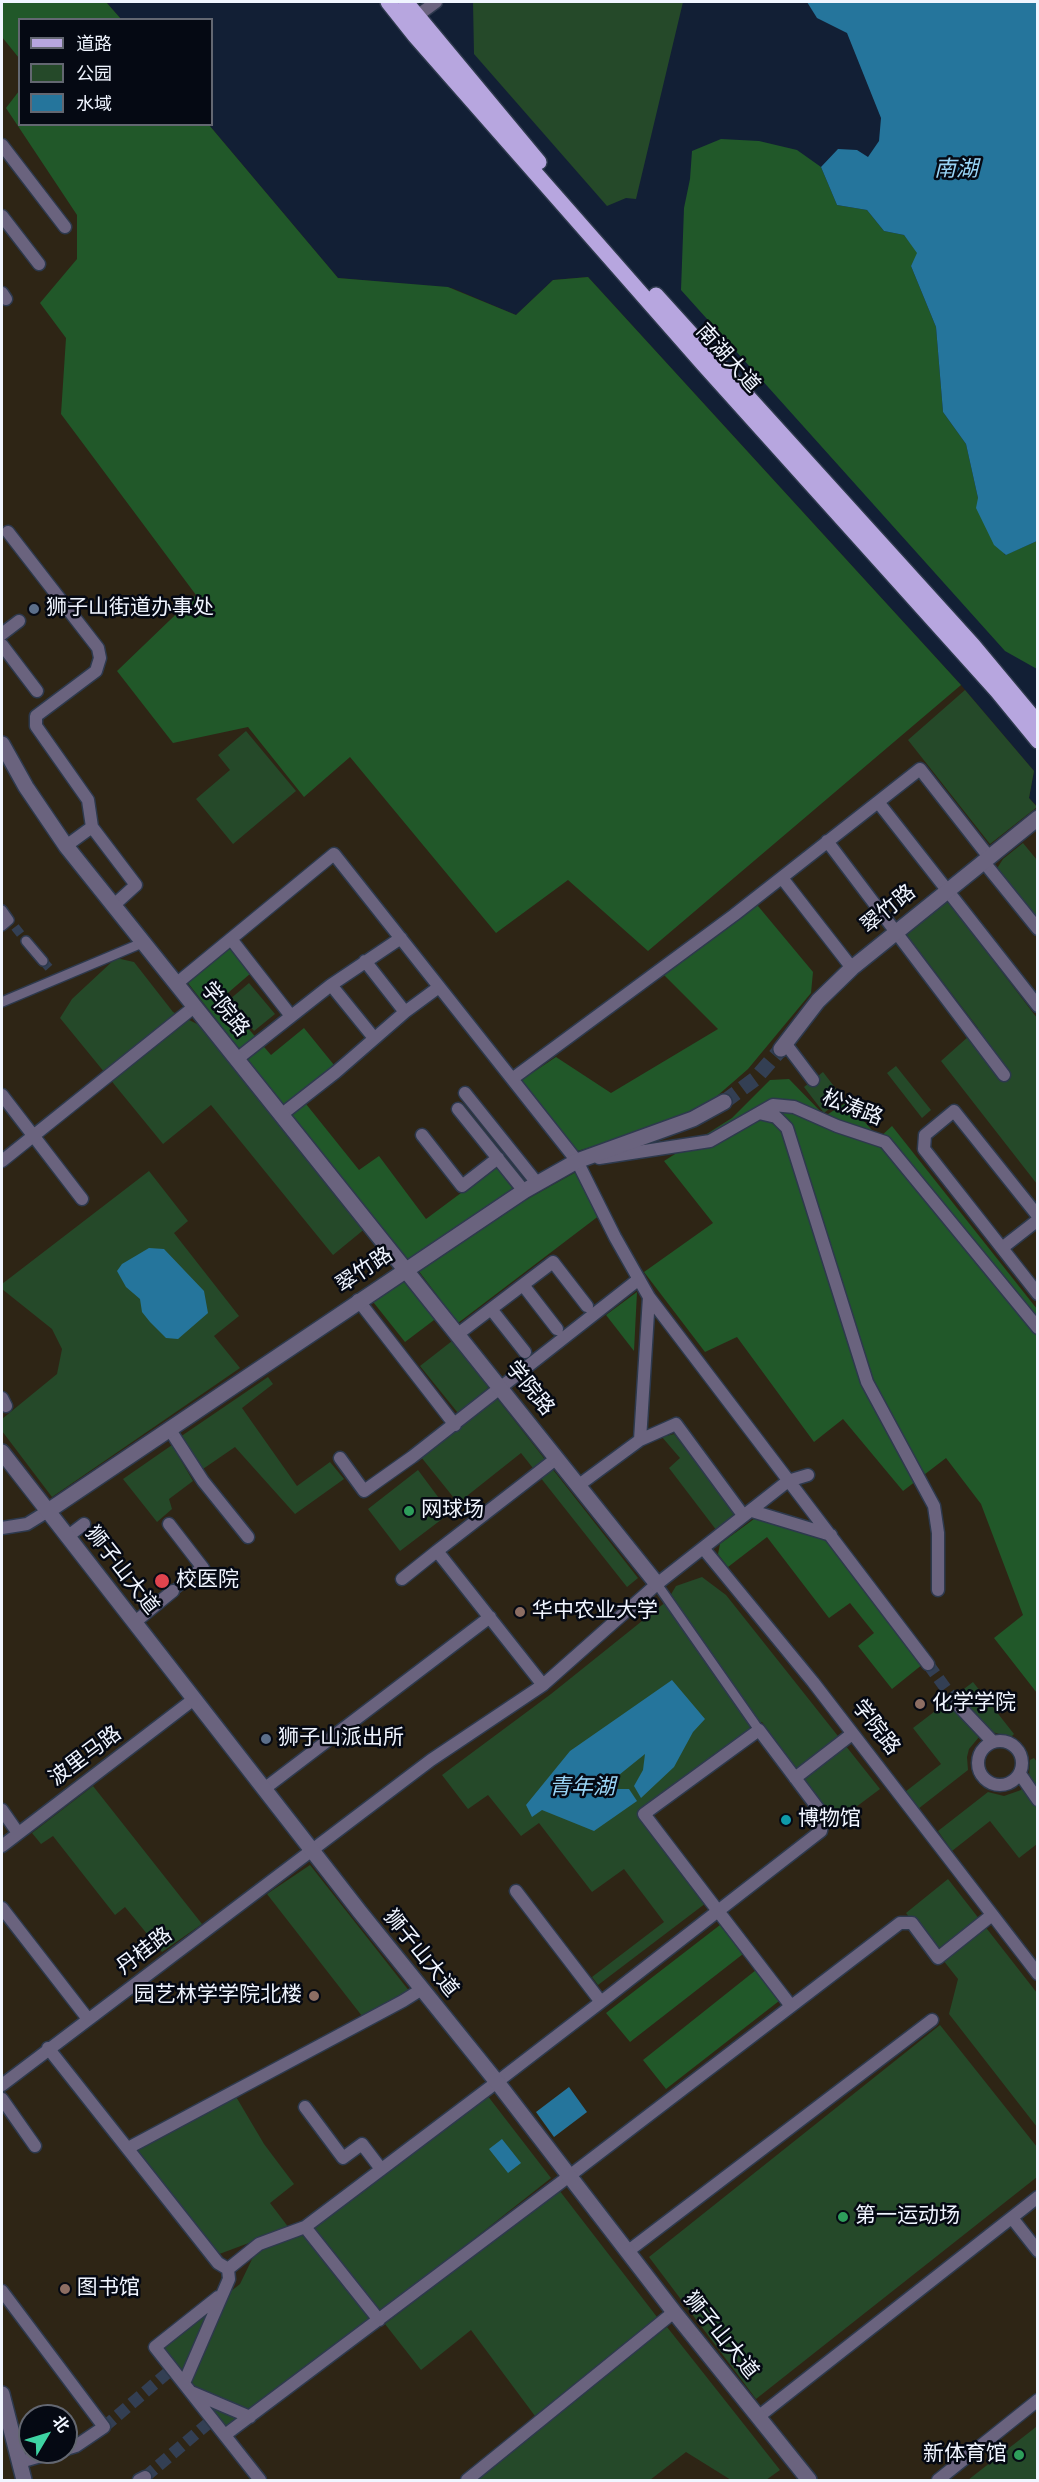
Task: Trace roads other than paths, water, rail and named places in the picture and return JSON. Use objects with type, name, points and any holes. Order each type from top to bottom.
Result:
[{"type":"main road","name":"南湖大道","points":[[388,2],[422,44],[696,356],[997,691],[1038,741]]},
{"type":"main road","name":"南湖大道","points":[[405,2],[569,198],[973,645],[1038,723]]},
{"type":"street","points":[[417,16],[436,2]]},
{"type":"street","points":[[2,145],[65,227]]},
{"type":"street","points":[[2,216],[39,264]]},
{"type":"street","points":[[8,532],[98,648],[100,658],[96,671],[36,716],[36,726],[88,800],[92,827],[136,885],[114,905]]},
{"type":"street","points":[[2,634],[19,621]]},
{"type":"street","points":[[2,645],[37,691]]},
{"type":"street","name":"学院路","points":[[3,751],[66,846],[142,943],[657,1584]]},
{"type":"street","points":[[512,1079],[660,971],[920,769],[1038,929]]},
{"type":"street","points":[[878,802],[1038,1006]]},
{"type":"street","name":"翠竹路","points":[[783,1046],[818,1001],[852,968],[1038,818]]},
{"type":"street","points":[[66,846],[92,827]]},
{"type":"street","points":[[827,841],[1004,1075]]},
{"type":"street","points":[[176,984],[334,854],[577,1161],[615,1237],[649,1297],[928,1664]]},
{"type":"street","points":[[782,878],[852,968]]},
{"type":"street","points":[[2,910],[9,924]]},
{"type":"street","points":[[237,1059],[331,985],[401,938]]},
{"type":"street","points":[[231,939],[291,1016]]},
{"type":"street","points":[[26,941],[43,961]]},
{"type":"street","points":[[2,1002],[142,943]]},
{"type":"street","points":[[365,961],[405,1012]]},
{"type":"street","points":[[51,970],[59,979]]},
{"type":"street","points":[[331,985],[374,1038]]},
{"type":"street","points":[[281,1115],[336,1072],[405,1012],[439,987]]},
{"type":"street","points":[[2,1161],[194,1007]]},
{"type":"street","points":[[783,1046],[813,1080]]},
{"type":"street","points":[[465,1093],[531,1187]]},
{"type":"street","points":[[2,1095],[82,1199]]},
{"type":"street","name":"翠竹路","points":[[48,1511],[358,1300],[531,1187],[577,1161],[693,1119],[724,1101]]},
{"type":"street","name":"松涛路","points":[[577,1161],[710,1141],[773,1105],[794,1107],[837,1126],[885,1142],[1038,1328]]},
{"type":"street","points":[[458,1109],[498,1158],[531,1187]]},
{"type":"street","points":[[1002,1248],[1038,1218],[954,1111],[925,1135],[924,1149],[1038,1294]]},
{"type":"street","points":[[759,1113],[776,1117],[787,1128],[867,1382],[934,1506],[938,1533],[938,1590]]},
{"type":"street","points":[[422,1135],[462,1186],[498,1158]]},
{"type":"street","points":[[458,1334],[553,1263],[587,1306]]},
{"type":"street","points":[[340,1458],[364,1491],[455,1425],[639,1279]]},
{"type":"street","points":[[523,1286],[557,1329]]},
{"type":"street","points":[[639,1440],[649,1297]]},
{"type":"street","points":[[358,1300],[455,1425]]},
{"type":"street","points":[[491,1309],[525,1353]]},
{"type":"street","points":[[579,1485],[639,1440],[676,1424],[747,1513],[831,1535]]},
{"type":"street","points":[[170,1430],[203,1481],[248,1537]]},
{"type":"street","name":"狮子山大道","points":[[2,1452],[264,1789],[497,2082],[568,2177],[809,2481]]},
{"type":"street","points":[[402,1579],[557,1458]]},
{"type":"street","points":[[228,2269],[259,2244],[305,2227],[497,2082],[821,1831],[824,1815],[759,1730],[657,1584],[788,1481],[808,1475]]},
{"type":"street","points":[[2,1528],[27,1524],[48,1511]]},
{"type":"street","points":[[67,1537],[84,1524]]},
{"type":"street","points":[[169,1524],[203,1568],[197,1572]]},
{"type":"street","name":"学院路","points":[[703,1548],[852,1734],[1038,1974]]},
{"type":"street","points":[[437,1551],[543,1685]]},
{"type":"street","name":"丹桂路","points":[[2,2085],[431,1760],[543,1685],[657,1584]]},
{"type":"street","points":[[135,1622],[173,1591]]},
{"type":"street","points":[[264,1789],[490,1617]]},
{"type":"street","name":"波里马路","points":[[2,1846],[194,1699]]},
{"type":"street","points":[[957,1704],[993,1742]]},
{"type":"street","points":[[759,1730],[644,1814],[791,2006]]},
{"type":"street","points":[[795,1778],[852,1734]]},
{"type":"street","points":[[1000,1741],[1015,1746],[1022,1759],[1020,1774],[1010,1784],[995,1785],[982,1778],[978,1757],[982,1750],[993,1742],[1000,1741]]},
{"type":"street","points":[[1020,1774],[1038,1800]]},
{"type":"street","points":[[2,1810],[18,1833]]},
{"type":"street","points":[[516,1891],[601,2002]]},
{"type":"street","points":[[2,1908],[88,2019]]},
{"type":"street","points":[[225,2435],[900,1923],[912,1923],[938,1958],[992,1915]]},
{"type":"street","points":[[128,2148],[422,1989]]},
{"type":"street","points":[[627,2252],[932,2020]]},
{"type":"street","points":[[48,2048],[218,2263],[228,2269]]},
{"type":"street","points":[[2,2099],[35,2146]]},
{"type":"street","points":[[305,2107],[343,2158],[362,2144],[381,2169]]},
{"type":"street","points":[[758,2417],[1038,2197]]},
{"type":"street","points":[[1012,2218],[1038,2251]]},
{"type":"street","points":[[305,2227],[379,2320]]},
{"type":"street","points":[[187,2387],[229,2279],[228,2269]]},
{"type":"street","points":[[2,2291],[104,2427],[78,2445]]},
{"type":"street","points":[[221,2295],[154,2347],[260,2481]]},
{"type":"street","points":[[467,2481],[674,2312]]},
{"type":"street","points":[[187,2387],[250,2417]]},
{"type":"street","points":[[2,2394],[18,2454]]},
{"type":"street","points":[[938,2481],[1037,2402]]},
{"type":"street","points":[[20,2464],[24,2481]]},
{"type":"water","name":"南湖","points":[[807,2],[1037,2],[1037,541],[1006,555],[994,545],[976,508],[978,498],[966,444],[943,412],[936,327],[911,266],[917,253],[904,235],[884,231],[867,210],[837,205],[821,167],[838,149],[857,150],[868,157],[879,141],[881,118],[847,33],[817,18]]},
{"type":"water","points":[[149,1248],[164,1249],[204,1291],[208,1313],[178,1339],[166,1338],[150,1322],[142,1312],[140,1299],[126,1287],[117,1271],[122,1264]]},
{"type":"water","name":"青年湖","points":[[672,1680],[705,1719],[693,1732],[674,1767],[641,1798],[634,1786],[643,1770],[645,1754],[614,1779],[616,1789],[629,1789],[637,1801],[594,1831],[542,1810],[532,1817],[526,1805],[570,1751]]},
{"type":"water","points":[[569,2087],[587,2112],[554,2137],[536,2112]]},
{"type":"water","points":[[502,2139],[521,2163],[508,2173],[489,2149]]},
{"type":"tunnel","points":[[15,927],[26,941]]},
{"type":"tunnel","points":[[43,961],[52,971]]},
{"type":"tunnel","points":[[724,1102],[755,1079],[781,1049]]},
{"type":"tunnel","points":[[173,1591],[197,1572]]},
{"type":"tunnel","points":[[928,1664],[957,1704]]},
{"type":"tunnel","points":[[104,2427],[172,2369]]},
{"type":"tunnel","points":[[145,2477],[212,2420]]},
{"type":"place","name":"狮子山街道办事处","points":[[34,609]]},
{"type":"place","name":"网球场","points":[[409,1511]]},
{"type":"place","name":"校医院","points":[[162,1581]]},
{"type":"place","name":"华中农业大学","points":[[520,1612]]},
{"type":"place","name":"化学学院","points":[[920,1704]]},
{"type":"place","name":"狮子山派出所","points":[[266,1739]]},
{"type":"place","name":"博物馆","points":[[786,1820]]},
{"type":"place","name":"园艺林学学院北楼","points":[[314,1996]]},
{"type":"place","name":"第一运动场","points":[[843,2217]]},
{"type":"place","name":"图书馆","points":[[65,2289]]},
{"type":"place","name":"新体育馆","points":[[1019,2455]]}]
